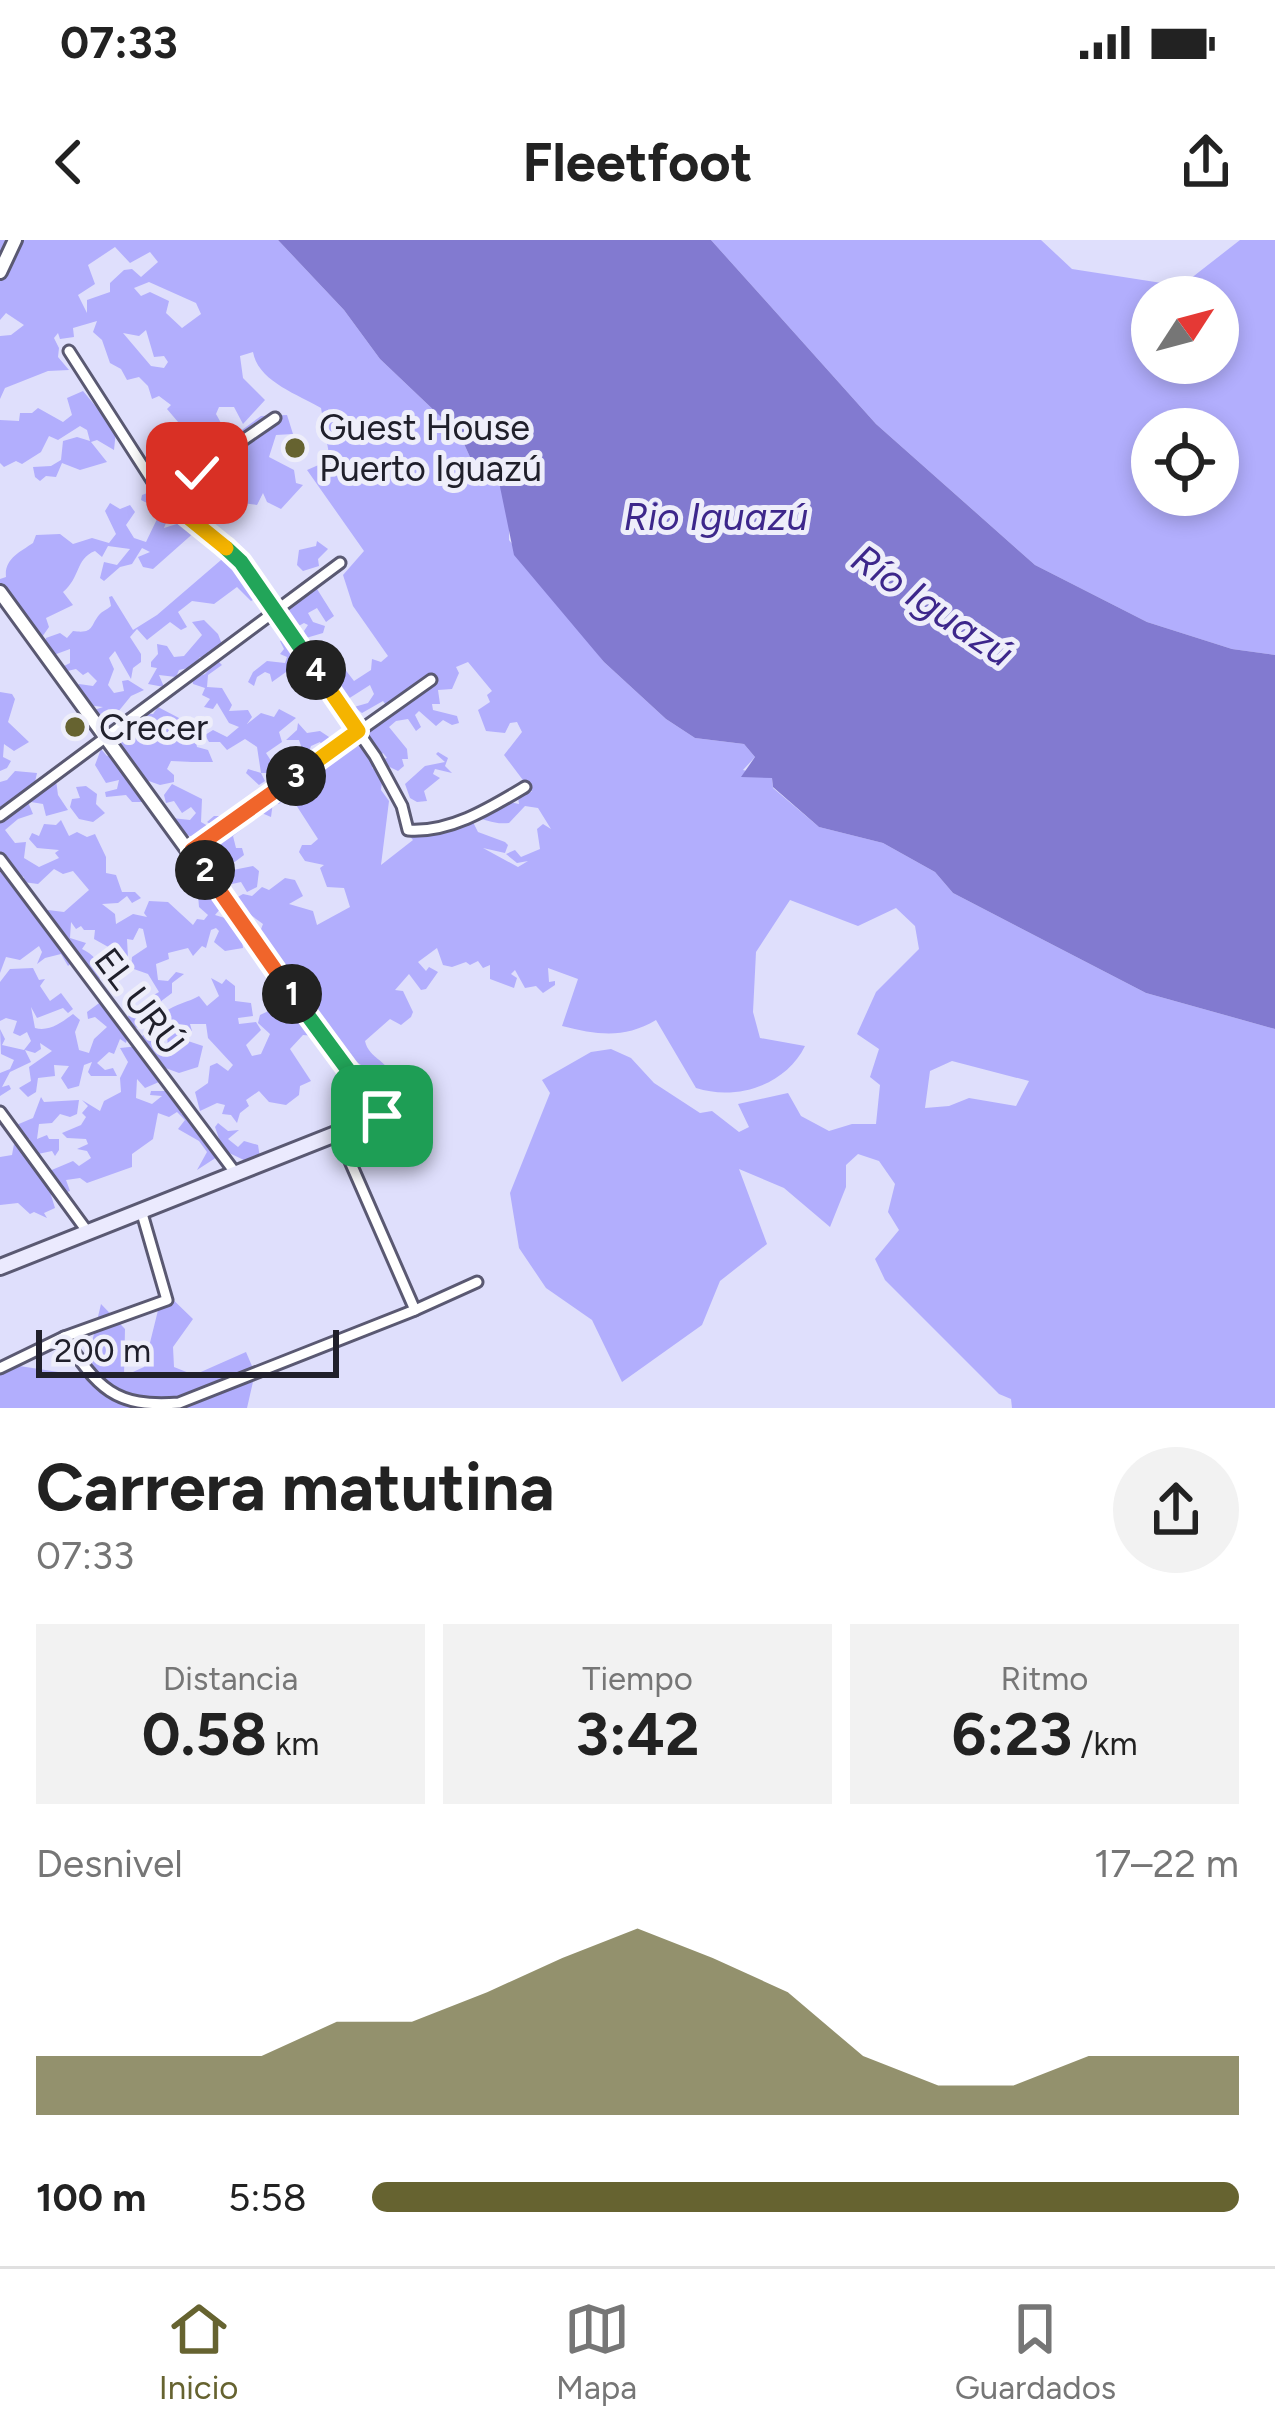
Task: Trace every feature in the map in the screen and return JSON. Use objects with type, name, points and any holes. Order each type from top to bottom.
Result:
[{"type":"main road","points":[[0,1267],[382,1116]]},
{"type":"street","points":[[0,272],[8,245]]},
{"type":"street","points":[[69,351],[162,496],[241,562],[358,731],[402,806],[408,830],[426,832],[479,814],[525,787]]},
{"type":"street","points":[[162,496],[275,418]]},
{"type":"street","points":[[0,816],[340,563]]},
{"type":"street","points":[[0,592],[382,1116]]},
{"type":"street","points":[[192,850],[431,680]]},
{"type":"street","name":"EL URÚ","points":[[0,859],[237,1175]]},
{"type":"street","points":[[0,1112],[87,1231]]},
{"type":"street","points":[[338,1134],[415,1310]]},
{"type":"street","points":[[0,1368],[64,1337],[167,1300],[141,1210]]},
{"type":"street","points":[[64,1337],[93,1380],[116,1397],[145,1407],[179,1403],[477,1282]]},
{"type":"shaded area","points":[[0,240],[278,240],[344,310],[380,359],[456,426],[470,457],[487,466],[499,482],[509,515],[509,540],[604,662],[666,719],[695,738],[744,744],[755,757],[743,770],[772,778],[773,788],[819,827],[883,843],[935,872],[953,893],[1146,993],[1275,1029],[1275,1408],[1012,1408],[1011,1399],[999,1394],[885,1280],[875,1259],[899,1230],[888,1212],[895,1184],[879,1161],[858,1154],[846,1165],[846,1187],[830,1227],[784,1188],[739,1169],[767,1244],[720,1281],[702,1325],[622,1382],[592,1320],[546,1288],[519,1248],[510,1193],[550,1093],[542,1080],[591,1052],[611,1049],[631,1058],[654,1083],[700,1113],[712,1111],[739,1132],[749,1127],[738,1104],[788,1093],[801,1116],[829,1131],[876,1124],[880,1085],[870,1077],[879,1049],[857,1034],[876,992],[919,949],[915,926],[896,908],[858,926],[790,900],[756,952],[753,1012],[760,1038],[805,1046],[797,1060],[773,1080],[728,1092],[696,1088],[656,1020],[610,1034],[562,1026],[578,979],[548,968],[549,982],[555,985],[543,993],[536,986],[525,988],[515,970],[511,974],[517,978],[514,988],[490,979],[490,965],[483,968],[478,961],[443,965],[437,948],[418,962],[426,971],[429,967],[438,972],[426,989],[421,990],[409,974],[395,990],[403,991],[411,1017],[401,1025],[390,1019],[365,1041],[391,1077],[391,1085],[377,1090],[357,1072],[361,1065],[278,960],[269,961],[268,950],[258,937],[263,924],[248,913],[241,914],[236,898],[252,896],[262,887],[269,890],[285,878],[295,880],[303,896],[289,904],[313,911],[317,925],[350,907],[344,888],[327,887],[320,868],[324,865],[305,861],[299,852],[302,845],[318,839],[289,794],[279,804],[273,802],[271,817],[250,808],[260,799],[258,793],[268,793],[276,777],[293,780],[328,754],[343,753],[343,746],[361,738],[365,718],[378,717],[386,705],[383,701],[362,713],[354,707],[368,703],[374,694],[370,685],[348,699],[337,694],[329,697],[330,679],[335,677],[325,672],[326,661],[334,655],[354,681],[371,670],[372,659],[381,662],[388,656],[353,606],[343,575],[364,551],[307,470],[330,460],[321,408],[270,379],[253,352],[240,356],[243,378],[265,400],[243,424],[234,407],[219,407],[216,414],[235,435],[261,416],[287,415],[293,434],[276,435],[269,457],[294,470],[296,483],[303,485],[281,509],[267,502],[263,493],[257,505],[242,503],[231,495],[235,487],[226,479],[216,487],[221,498],[206,500],[196,496],[202,489],[192,482],[197,472],[174,470],[191,455],[191,449],[178,439],[184,429],[167,409],[171,405],[159,396],[152,399],[139,377],[127,380],[110,363],[102,340],[93,332],[97,321],[73,328],[74,337],[60,339],[58,333],[54,338],[58,357],[69,370],[48,371],[5,388],[0,399],[0,336],[11,335],[24,325],[6,313],[0,320]],"holes":[[[115,247],[130,263],[150,252],[158,262],[141,277],[132,269],[124,270],[110,283],[110,292],[87,300],[87,313],[78,295],[95,284],[88,265]],[[149,282],[196,303],[201,314],[182,328],[166,313],[169,301],[150,292],[141,296],[134,288]],[[146,330],[154,357],[164,356],[168,362],[164,368],[151,366],[123,333],[139,336]],[[468,662],[492,691],[487,695],[490,702],[478,710],[486,731],[505,733],[510,723],[517,722],[522,732],[504,755],[532,792],[524,791],[519,804],[509,802],[472,818],[509,823],[525,806],[538,808],[551,829],[543,824],[537,829],[540,849],[521,857],[515,850],[506,854],[517,863],[528,861],[518,867],[483,848],[505,853],[505,842],[478,832],[473,822],[462,818],[418,828],[408,834],[413,840],[381,865],[389,801],[381,790],[383,774],[372,768],[377,761],[398,771],[404,766],[402,759],[408,759],[407,749],[389,727],[408,719],[416,731],[421,727],[415,715],[419,711],[436,726],[443,720],[459,723],[457,716],[433,710],[432,704],[440,704],[438,690],[452,689],[459,673],[456,667]],[[952,1061],[1029,1081],[1016,1106],[969,1098],[925,1108],[930,1071]]]},
{"type":"shaded area","points":[[711,240],[1041,240],[1072,269],[1131,278],[1131,384],[1239,384],[1239,276],[1194,276],[1240,240],[1275,240],[1275,655],[1232,649],[1147,622],[1035,565],[876,424]]},
{"type":"shaded area","points":[[83,391],[116,431],[114,450],[97,440],[91,442],[107,462],[80,470],[62,463],[56,477],[40,481],[35,477],[33,467],[61,460],[63,441],[77,437],[90,441],[87,430],[80,426],[58,440],[49,436],[41,452],[22,464],[16,461],[4,467],[0,463],[0,420],[19,421],[20,413],[38,408],[63,422],[72,415],[67,398]]},
{"type":"shaded area","points":[[150,492],[172,507],[164,528],[183,522],[197,530],[153,569],[143,567],[138,557],[150,552],[142,548],[132,564],[120,567],[104,581],[100,578],[104,562],[117,565],[130,549],[108,546],[102,557],[95,551],[89,554],[63,592],[73,605],[46,618],[49,627],[42,637],[32,635],[18,616],[18,604],[0,603],[0,579],[6,577],[10,561],[36,535],[60,534],[73,544],[92,538],[109,543],[116,534],[105,511],[110,503],[120,509],[130,505],[135,512],[126,525],[134,538],[146,542],[158,517],[141,500]]},
{"type":"shaded area","points":[[317,541],[328,549],[318,559],[319,566],[303,571],[297,565],[299,550],[316,546]]},
{"type":"shaded area","points":[[228,554],[260,596],[251,601],[237,587],[214,604],[192,601],[178,612],[187,627],[181,630],[170,622],[147,640],[137,629],[130,637],[141,662],[133,668],[131,679],[115,651],[109,658],[114,669],[108,685],[114,693],[124,691],[122,681],[128,680],[144,690],[131,696],[113,718],[99,718],[88,729],[82,728],[76,716],[103,707],[87,705],[70,693],[79,684],[93,686],[97,681],[88,672],[63,672],[62,667],[70,663],[70,649],[51,656],[44,647],[46,638],[60,633],[67,638],[73,631],[88,630],[111,606],[112,596],[133,630]]},
{"type":"shaded area","points":[[303,587],[317,589],[334,616],[326,622],[317,608],[308,613],[313,622],[325,626],[323,633],[306,638],[308,625],[286,633],[280,621],[287,602]]},
{"type":"shaded area","points":[[204,620],[223,647],[200,657],[193,667],[179,670],[176,677],[159,675],[164,687],[148,684],[157,668],[151,662],[158,654],[157,644],[167,646],[174,657],[184,656],[202,635],[192,622]]},
{"type":"shaded area","points":[[284,639],[296,649],[305,640],[326,649],[321,656],[300,653],[306,670],[298,673],[292,668],[309,687],[308,697],[286,672],[272,682],[265,672],[254,686],[248,682],[267,661],[285,663],[287,657],[280,654]]},
{"type":"shaded area","points":[[215,658],[222,665],[208,675],[207,687],[222,688],[232,705],[229,711],[248,710],[252,717],[247,724],[261,713],[274,717],[279,709],[296,718],[279,732],[282,742],[266,753],[275,767],[273,773],[261,773],[257,747],[245,739],[227,750],[205,735],[213,730],[227,737],[239,727],[229,723],[217,703],[213,709],[204,707],[210,699],[202,695],[205,688],[193,684],[192,679],[205,674],[211,667],[207,664]]},
{"type":"shaded area","points":[[0,692],[15,699],[8,722],[29,742],[14,751],[4,744],[3,757],[11,761],[0,771]]},
{"type":"shaded area","points":[[158,707],[179,718],[184,731],[195,737],[197,747],[208,750],[213,762],[171,761],[167,769],[174,782],[160,785],[129,774],[113,734],[127,712],[153,714]]},
{"type":"shaded area","points":[[298,723],[307,733],[320,731],[332,739],[325,750],[320,742],[311,746],[304,766],[284,759],[302,749],[299,740],[286,740]]},
{"type":"shaded area","points":[[101,749],[107,756],[112,754],[145,802],[132,802],[126,795],[106,797],[105,792],[117,789],[119,780],[106,783],[95,765]]},
{"type":"shaded area","points":[[438,752],[448,758],[445,766],[452,773],[435,769],[433,774],[440,778],[424,791],[427,801],[417,802],[410,798],[405,784],[425,766],[445,762]]},
{"type":"shaded area","points":[[248,769],[261,773],[265,781],[259,785],[246,773]]},
{"type":"shaded area","points":[[15,771],[37,773],[39,787],[44,776],[56,780],[58,795],[68,810],[46,816],[43,804],[31,802],[29,792],[23,790],[15,803],[28,802],[33,814],[5,830],[15,843],[26,842],[24,858],[39,867],[59,858],[55,853],[59,850],[37,848],[29,839],[32,833],[39,836],[44,824],[56,825],[61,820],[69,836],[95,834],[106,857],[106,873],[116,875],[122,892],[135,892],[141,898],[132,903],[127,896],[118,903],[102,904],[115,914],[116,924],[133,914],[147,917],[149,901],[168,902],[193,925],[197,919],[204,920],[208,915],[199,907],[198,895],[192,893],[194,883],[202,880],[221,899],[215,915],[225,918],[230,914],[241,931],[243,948],[225,951],[214,942],[216,928],[206,948],[202,946],[193,956],[188,948],[168,953],[169,959],[156,964],[158,980],[168,981],[176,972],[184,974],[172,983],[172,993],[160,1002],[161,1009],[165,1012],[199,996],[207,1006],[219,996],[211,978],[222,984],[226,979],[235,986],[235,1001],[251,1003],[253,1016],[238,1018],[239,1024],[256,1022],[261,1030],[246,1045],[252,1056],[261,1054],[270,1034],[258,1023],[260,1015],[279,1006],[312,1026],[315,1036],[303,1035],[290,1049],[311,1081],[300,1086],[299,1095],[286,1105],[269,1102],[259,1091],[246,1100],[249,1106],[237,1123],[231,1115],[222,1114],[225,1105],[217,1103],[200,1111],[195,1092],[208,1083],[210,1066],[217,1063],[228,1071],[233,1065],[208,1038],[206,1024],[190,1024],[192,1031],[182,1039],[203,1046],[198,1067],[179,1073],[160,1066],[159,1082],[145,1088],[137,1079],[136,1098],[152,1104],[162,1096],[150,1095],[151,1091],[167,1091],[217,1157],[197,1170],[207,1152],[199,1141],[178,1129],[185,1120],[177,1112],[169,1117],[158,1113],[153,1139],[132,1154],[132,1167],[87,1183],[80,1178],[66,1180],[67,1192],[47,1172],[73,1161],[79,1166],[91,1158],[87,1151],[77,1149],[88,1144],[86,1139],[67,1138],[62,1133],[81,1125],[86,1117],[82,1113],[88,1106],[82,1100],[100,1111],[104,1101],[121,1092],[120,1078],[128,1062],[120,1048],[139,1046],[137,1039],[150,1031],[159,1039],[157,1048],[168,1051],[167,1031],[158,1015],[141,1028],[132,1027],[128,1017],[131,1009],[148,1012],[152,996],[159,992],[148,974],[131,968],[132,957],[147,947],[143,929],[139,928],[133,940],[127,939],[128,958],[94,939],[95,930],[76,929],[71,922],[70,938],[86,943],[82,949],[98,963],[99,980],[91,978],[76,959],[68,966],[61,954],[37,964],[42,952],[39,946],[20,960],[6,957],[0,973],[0,863],[44,914],[64,912],[89,890],[73,871],[63,874],[54,869],[38,884],[23,882],[24,877],[13,874],[0,851],[0,782]]},
{"type":"shaded area","points":[[172,784],[202,799],[201,822],[208,826],[207,834],[221,831],[207,822],[214,816],[225,816],[224,823],[248,812],[255,819],[233,836],[244,855],[228,867],[253,866],[259,871],[257,887],[247,892],[241,882],[232,884],[219,869],[199,864],[193,837],[178,832],[180,824],[160,816],[168,811],[172,818],[190,820],[196,813],[191,807],[182,813],[174,801],[166,803],[164,795]]},
{"type":"shaded area","points":[[86,786],[97,794],[96,804],[105,813],[93,822],[79,819],[70,807],[72,799],[80,798],[76,787]]},
{"type":"shaded area","points":[[33,968],[39,980],[45,979],[40,986],[50,1001],[61,993],[73,1009],[37,1018],[31,1007],[35,1028],[51,1027],[73,1014],[80,1020],[75,1032],[79,1050],[89,1053],[94,1039],[107,1027],[95,1017],[88,1019],[87,1012],[102,1001],[128,1034],[126,1043],[120,1039],[114,1054],[109,1052],[97,1063],[105,1070],[113,1068],[117,1076],[91,1076],[92,1062],[84,1065],[79,1086],[68,1089],[61,1078],[69,1066],[54,1065],[55,1076],[38,1078],[36,1092],[28,1097],[19,1088],[31,1081],[29,1067],[52,1051],[40,1043],[35,1053],[25,1050],[31,1062],[10,1072],[2,1087],[11,1089],[0,1096],[0,1073],[10,1069],[14,1060],[1,1054],[0,1029],[5,1039],[2,1045],[24,1050],[31,1041],[27,1032],[13,1033],[17,1021],[0,1021],[0,982],[10,969]]},
{"type":"shaded area","points":[[41,1097],[44,1102],[79,1100],[77,1114],[60,1114],[52,1123],[39,1124],[37,1139],[47,1135],[59,1139],[55,1156],[52,1151],[38,1154],[30,1147],[30,1139],[20,1137],[14,1126],[33,1118]]},
{"type":"shaded area","points":[[218,1123],[228,1131],[239,1130],[228,1139],[238,1147],[244,1141],[258,1145],[260,1158],[248,1162],[223,1150],[215,1127]]},
{"type":"shaded area","points":[[14,1144],[47,1182],[55,1208],[44,1213],[47,1218],[30,1214],[18,1203],[0,1205],[0,1157],[12,1155]]},
{"type":"shaded area","points":[[163,1290],[193,1319],[173,1347],[174,1367],[194,1375],[246,1352],[255,1373],[247,1408],[0,1408],[0,1371],[13,1365],[84,1376],[101,1304],[125,1329],[124,1376],[144,1367]]},
{"type":"water","name":"Rio Iguazú","points":[[278,240],[711,240],[876,424],[1035,565],[1147,622],[1232,649],[1275,655],[1275,1029],[1146,993],[953,893],[935,872],[883,843],[819,827],[773,787],[772,778],[741,777],[755,757],[744,744],[695,738],[666,719],[604,662],[514,555],[499,482],[487,466],[470,457],[456,426],[380,359],[344,310]]},
{"type":"place","name":"Guest House Puerto Iguazú","points":[[295,448]]},
{"type":"place","name":"Crecer","points":[[75,727]]},
{"type":"route","points":[[197,473],[162,496],[241,562],[358,731],[192,850],[382,1116]]},
{"type":"water label","name":"Río Iguazú","points":[[933,605]]}]
